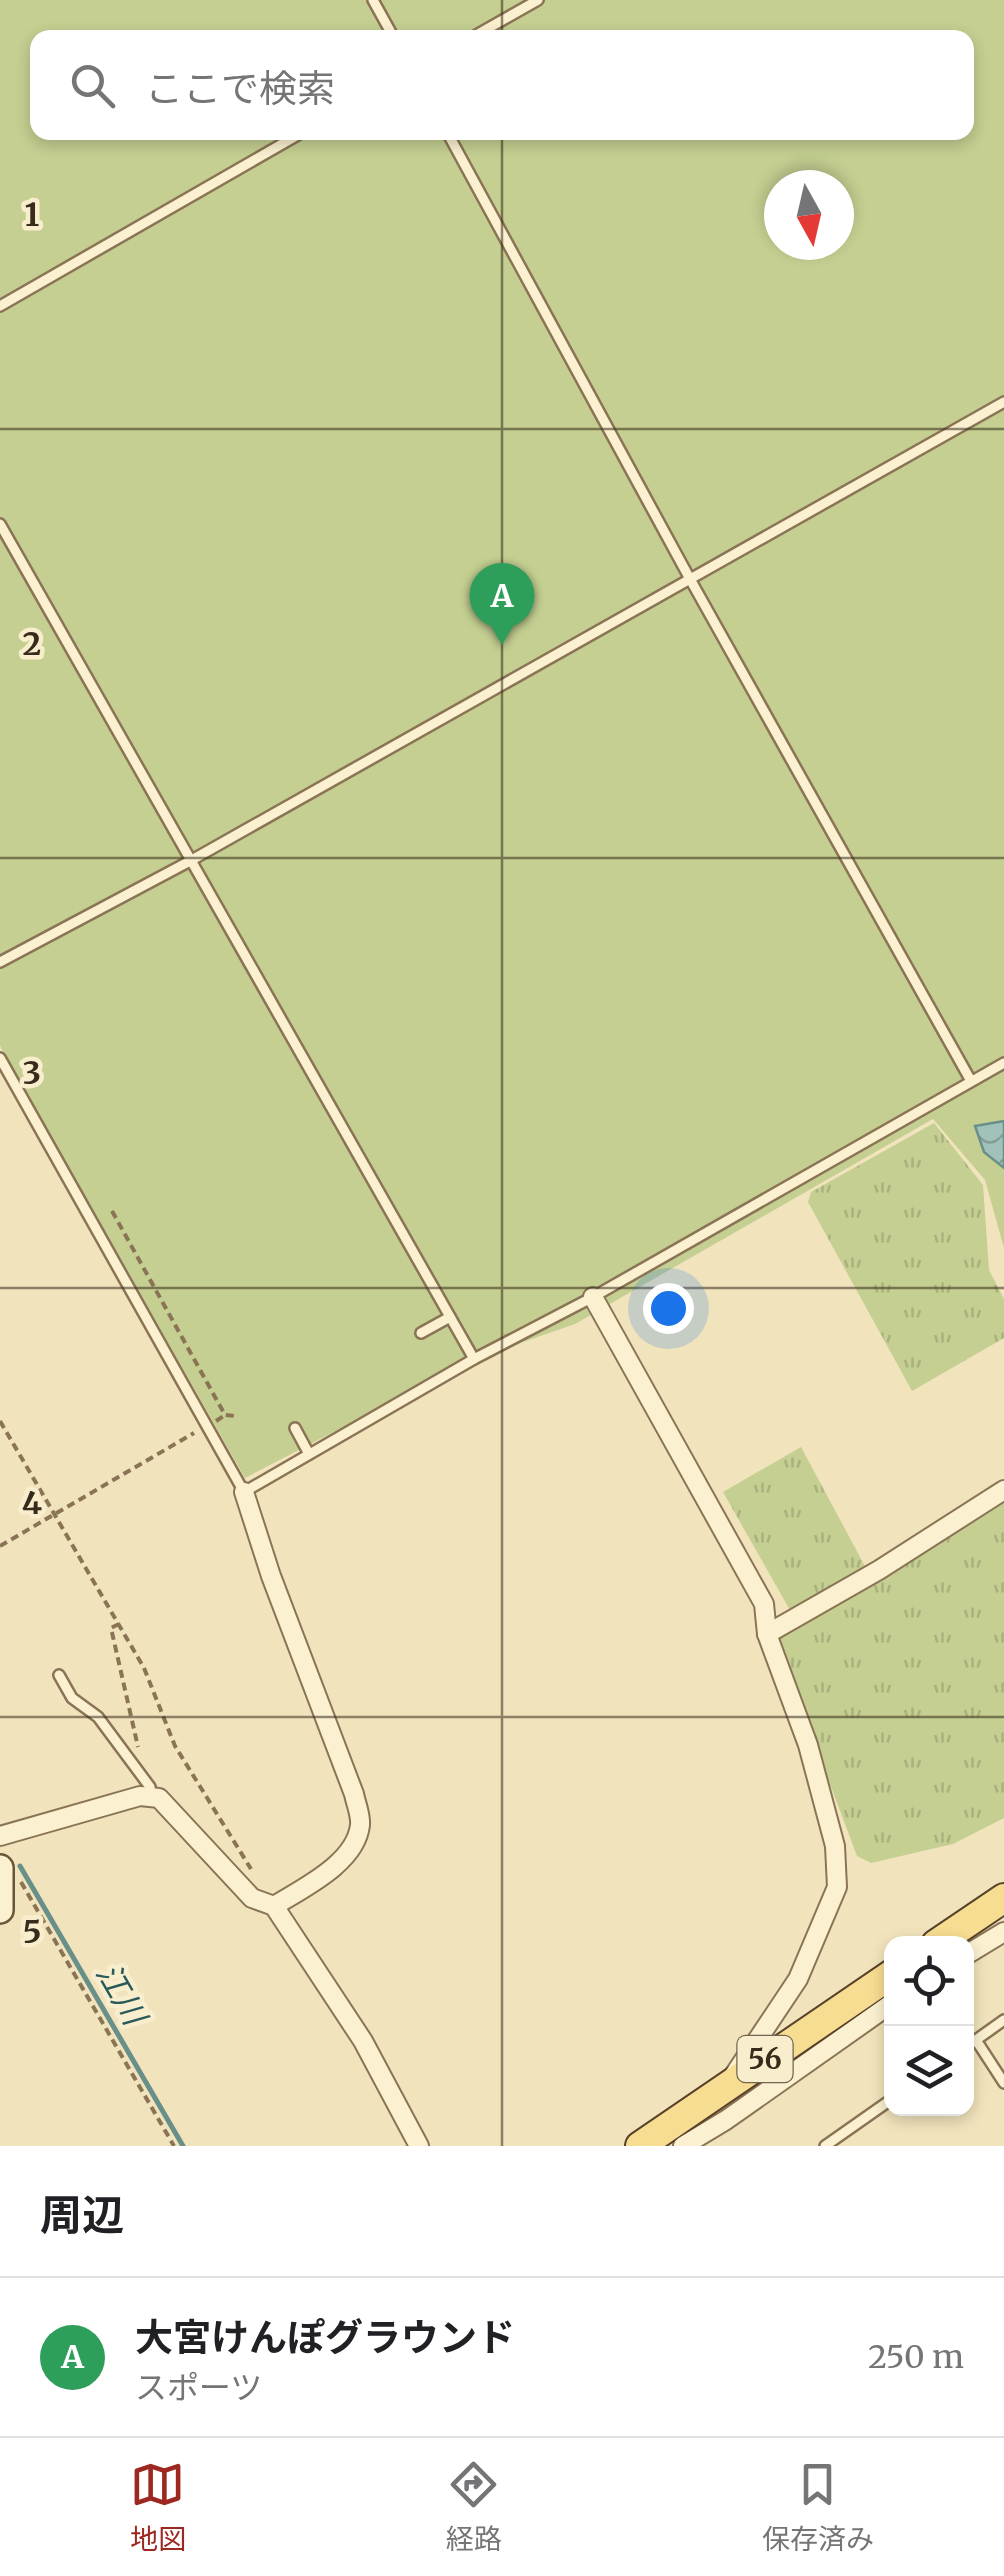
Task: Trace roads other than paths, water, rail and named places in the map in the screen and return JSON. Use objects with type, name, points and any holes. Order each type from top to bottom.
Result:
[{"type":"main road","points":[[948,1936],[1004,1898]]},
{"type":"main road","name":"56","points":[[640,2146],[884,1979]]},
{"type":"street","points":[[593,1296],[764,1604],[767,1634],[808,1745],[834,1846],[837,1888],[798,1979],[727,2085]]},
{"type":"street","points":[[767,1634],[879,1570],[1004,1490]]},
{"type":"street","points":[[244,1492],[354,1794],[360,1822],[345,1856],[274,1906]]},
{"type":"street","points":[[0,1836],[140,1796],[159,1798],[252,1898],[274,1906],[363,2041],[420,2146]]},
{"type":"street","points":[[0,1910],[1,1873]]},
{"type":"street","points":[[974,1949],[1004,1932]]},
{"type":"street","points":[[683,2146],[884,2009]]},
{"type":"lane","points":[[373,0],[390,30]]},
{"type":"lane","points":[[484,30],[538,0]]},
{"type":"lane","points":[[0,306],[289,140]]},
{"type":"lane","points":[[450,140],[972,1081]]},
{"type":"lane","points":[[0,962],[190,860],[1004,402]]},
{"type":"lane","points":[[0,524],[474,1358]]},
{"type":"lane","points":[[0,1058],[244,1492],[474,1358],[593,1296],[1004,1062]]},
{"type":"lane","points":[[421,1333],[450,1317]]},
{"type":"lane","points":[[295,1428],[310,1454]]},
{"type":"lane","points":[[59,1675],[72,1698],[98,1717],[138,1770],[150,1787],[151,1797]]},
{"type":"lane","points":[[974,2041],[1004,2020]]},
{"type":"lane","points":[[974,2047],[1004,2083]]},
{"type":"lane","points":[[825,2146],[884,2105]]},
{"type":"water","points":[[1004,1121],[1004,1168],[984,1152],[975,1126]]},
{"type":"waterway","name":"江川","points":[[20,1866],[183,2146]]},
{"type":"place","name":"大宮けんぽグラウンド","points":[[502,645]]}]
